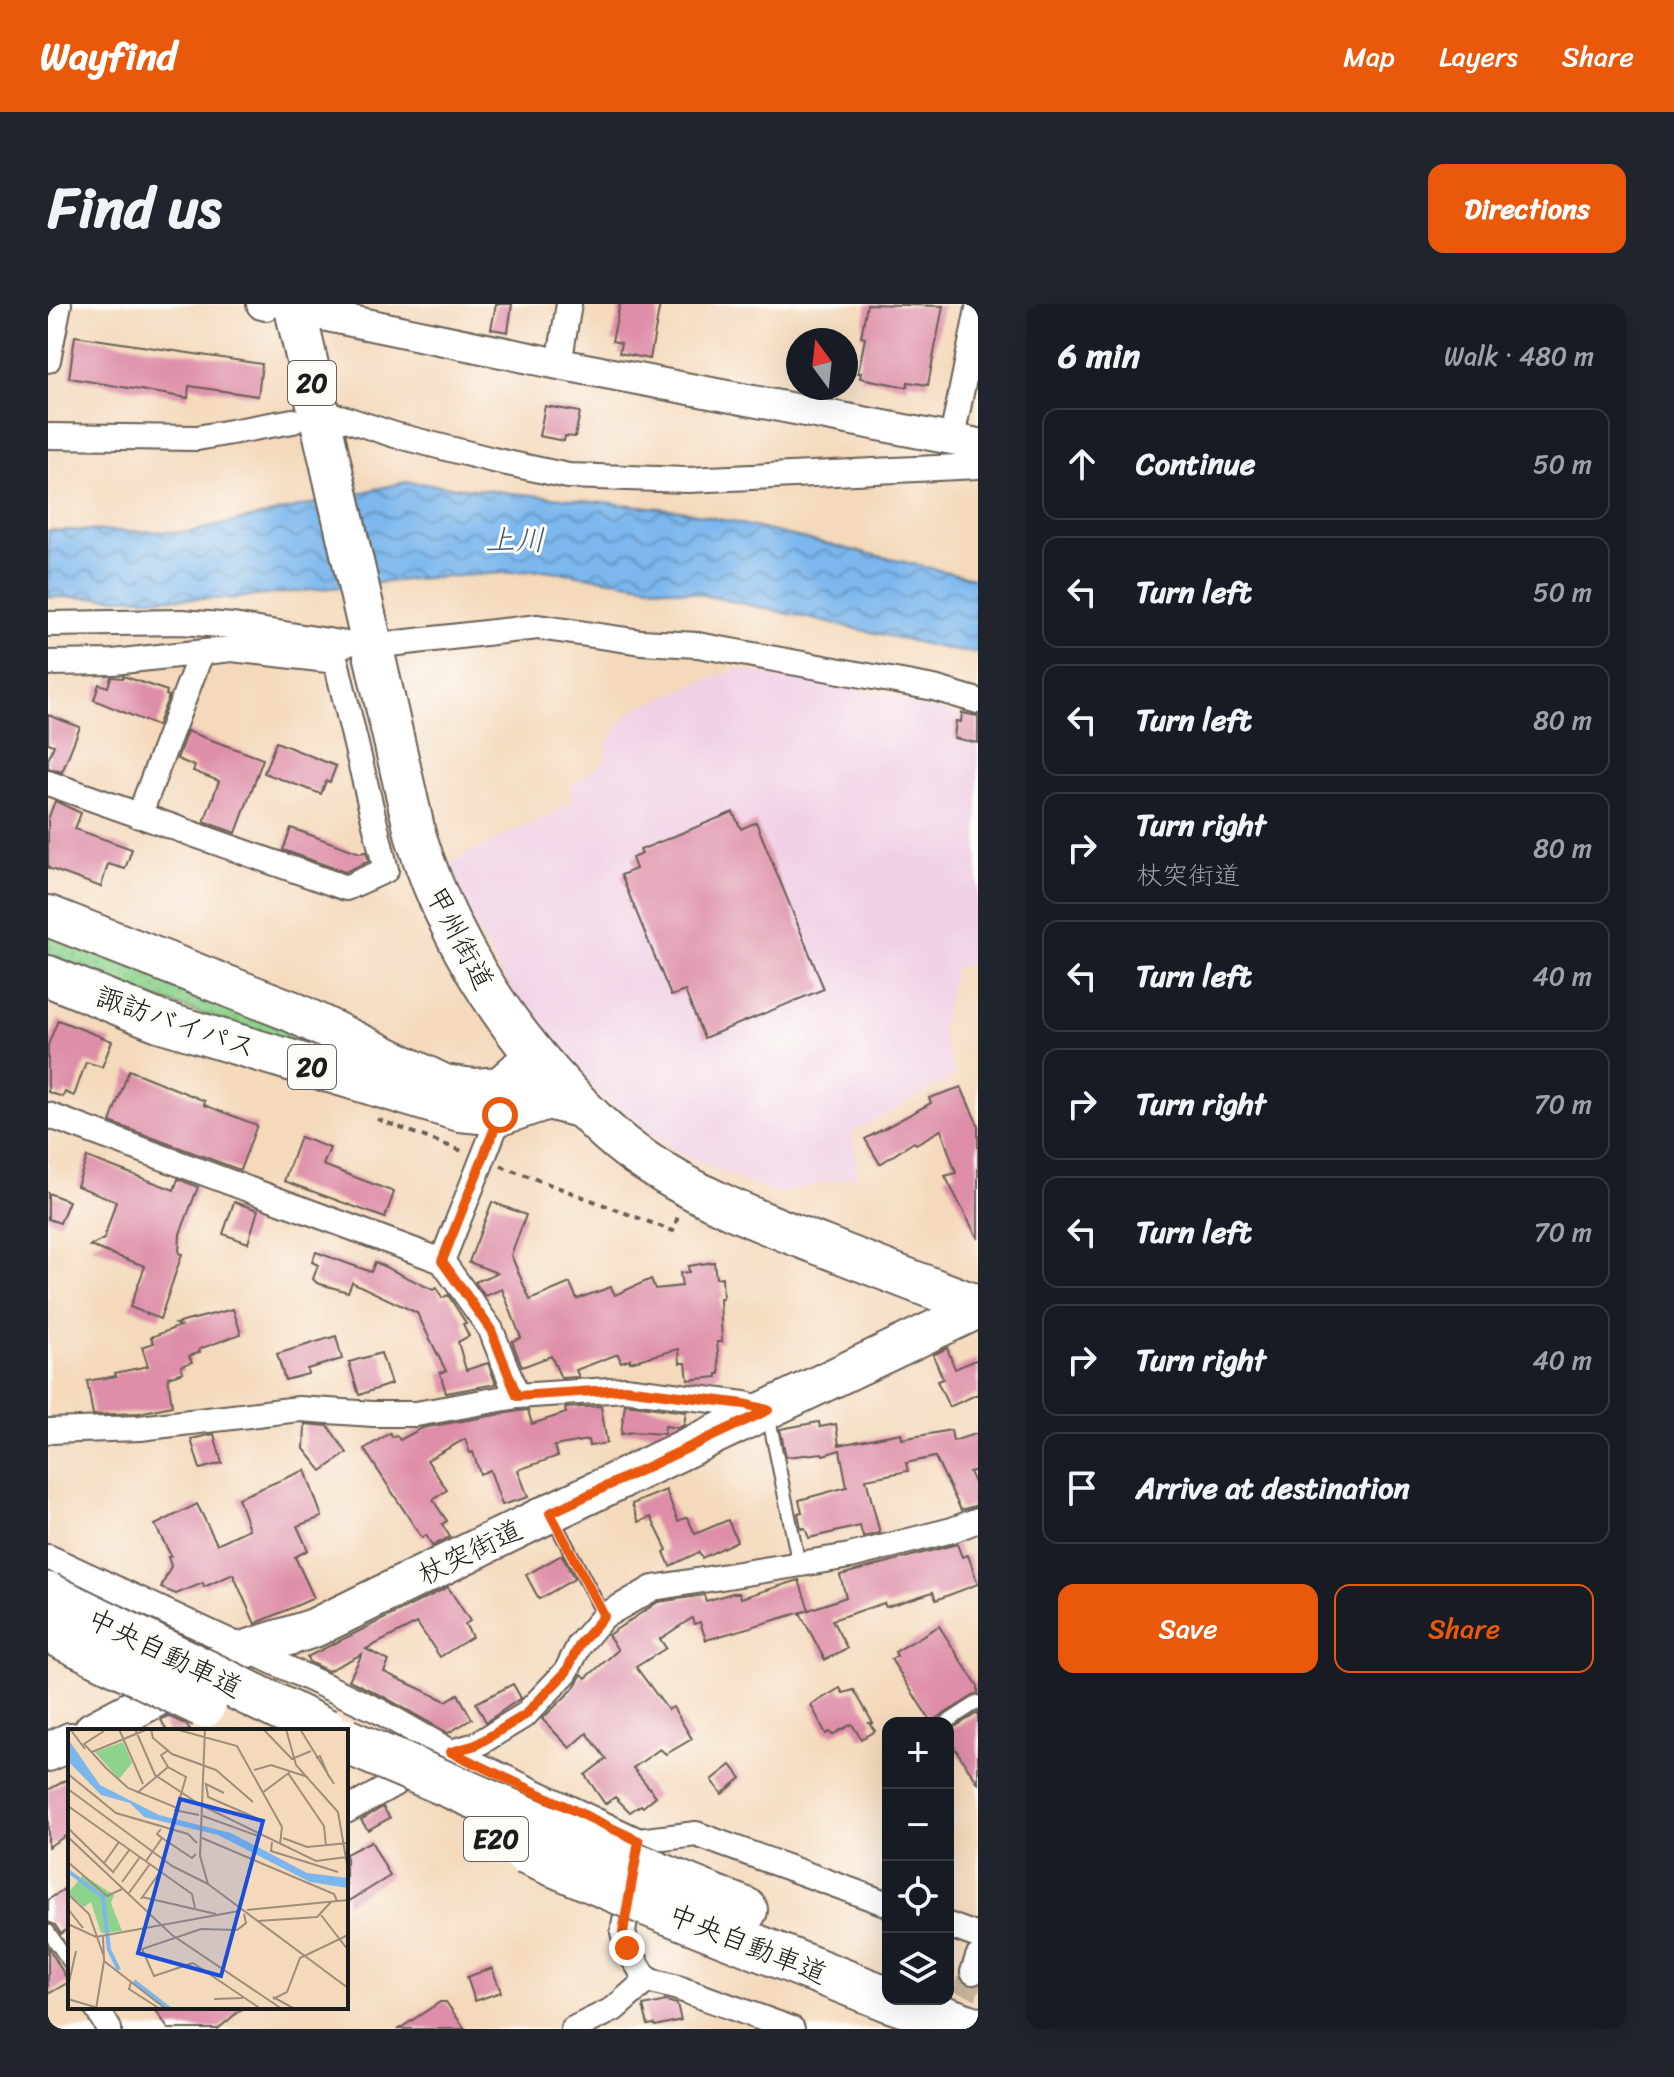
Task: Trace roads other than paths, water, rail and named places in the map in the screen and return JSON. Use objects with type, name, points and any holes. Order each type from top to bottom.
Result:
[{"type":"highway","name":"甲州街道","points":[[303,309],[330,462],[400,779],[431,886],[472,967],[534,1057],[603,1130],[637,1156],[748,1217],[978,1308]]},
{"type":"highway","name":"諏訪バイパス","points":[[48,916],[291,1011],[444,1085],[474,1089],[501,1087],[534,1057]]},
{"type":"highway","name":"諏訪バイパス","points":[[48,976],[159,1021],[460,1111],[500,1115],[548,1099],[582,1108]]},
{"type":"highway","name":"中央自動車道","points":[[48,1595],[322,1729]]},
{"type":"highway","name":"中央自動車道","points":[[48,1630],[256,1729]]},
{"type":"highway","name":"中央自動車道","points":[[348,1742],[649,1873],[882,1966]]},
{"type":"highway","name":"中央自動車道","points":[[348,1772],[649,1873],[882,1996]]},
{"type":"highway","name":"中央自動車道","points":[[905,2005],[975,2029]]},
{"type":"main road","name":"杖突街道","points":[[97,1729],[245,1650],[314,1628],[978,1308]]},
{"type":"main road","points":[[48,1752],[68,1743]]},
{"type":"street","points":[[48,360],[59,304]]},
{"type":"street","points":[[559,364],[569,304]]},
{"type":"street","points":[[303,309],[559,364],[965,441],[978,309]]},
{"type":"street","points":[[340,417],[465,453],[568,476],[688,480],[978,466]]},
{"type":"street","points":[[48,436],[197,438],[293,421]]},
{"type":"street","points":[[48,624],[195,623],[369,641],[538,627],[641,642],[698,645],[904,682],[978,701]]},
{"type":"street","points":[[48,663],[113,662],[232,649],[336,661],[386,870],[346,888],[48,783]]},
{"type":"street","points":[[139,816],[201,653]]},
{"type":"street","points":[[442,1261],[500,1115]]},
{"type":"street","points":[[49,1118],[442,1261],[491,1330],[517,1396]]},
{"type":"street","points":[[48,1431],[140,1428],[299,1409],[416,1414],[517,1396],[625,1389],[744,1404],[768,1410]]},
{"type":"street","points":[[348,1810],[451,1752],[476,1745],[525,1715],[566,1672],[580,1644],[604,1616],[653,1588],[850,1556],[952,1530],[978,1520]]},
{"type":"street","points":[[48,1557],[379,1711],[649,1873]]},
{"type":"street","points":[[792,2029],[647,1980],[627,1948],[623,1932],[649,1873],[696,1834],[882,1902]]},
{"type":"street","points":[[954,1927],[978,1936]]},
{"type":"street","points":[[573,2029],[614,2009],[647,1980]]},
{"type":"street","points":[[97,2009],[109,2029]]},
{"type":"lane","points":[[768,1410],[799,1565]]},
{"type":"lane","points":[[550,1513],[604,1616]]},
{"type":"lane","points":[[954,1717],[978,1702]]},
{"type":"lane","points":[[48,1931],[68,1960]]},
{"type":"water","name":"上川","points":[[406,482],[680,510],[978,579],[978,653],[956,651],[690,592],[545,570],[415,579],[227,599],[48,597],[48,530],[191,532]]},
{"type":"tunnel","points":[[952,2029],[973,1972]]}]
